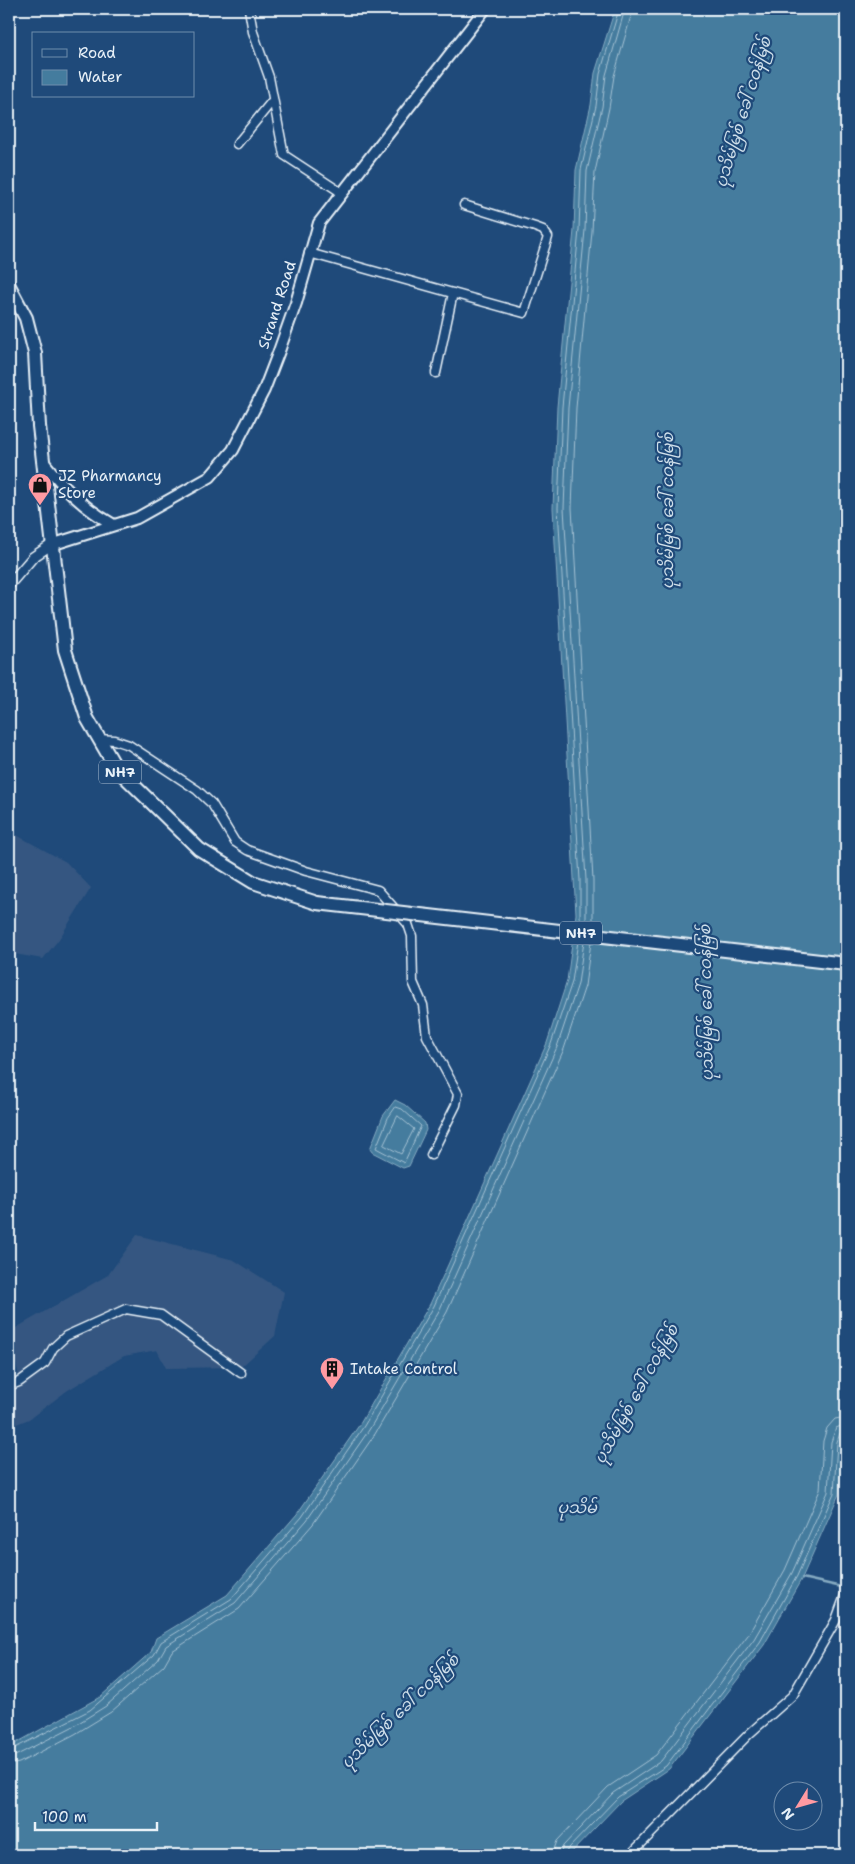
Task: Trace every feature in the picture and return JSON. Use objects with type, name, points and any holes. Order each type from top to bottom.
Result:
[{"type":"highway","name":"NH7","points":[[9,286],[26,318],[35,353],[42,460],[65,650],[87,718],[116,768],[199,849],[253,882],[317,903],[846,964]]},
{"type":"main road","name":"Strand Road","points":[[51,545],[137,518],[210,477],[233,450],[264,390],[279,351],[296,303],[319,223],[485,9]]},
{"type":"main road","points":[[42,460],[72,496],[90,512],[114,525]]},
{"type":"street","points":[[249,9],[254,32],[269,77],[284,155],[342,194]]},
{"type":"street","points":[[237,144],[273,100]]},
{"type":"street","points":[[310,253],[524,313],[548,237],[543,230],[464,205]]},
{"type":"street","points":[[436,373],[453,293]]},
{"type":"street","points":[[9,585],[33,557],[51,545]]},
{"type":"street","points":[[99,739],[114,740],[129,745],[196,790],[212,804],[235,842],[248,850],[306,871],[378,890],[408,924],[412,936],[413,982],[423,1005],[427,1036],[458,1094],[456,1105],[431,1155]]},
{"type":"street","points":[[9,1386],[19,1382],[45,1363],[54,1348],[66,1336],[126,1309],[161,1314],[241,1373]]},
{"type":"street","points":[[630,1855],[744,1739],[793,1695],[836,1620],[846,1593]]},
{"type":"shaded area","points":[[9,831],[66,862],[91,888],[59,939],[43,959],[9,953]]},
{"type":"shaded area","points":[[137,1235],[234,1260],[284,1292],[275,1336],[241,1367],[166,1368],[157,1350],[124,1356],[68,1390],[29,1419],[9,1427],[9,1379],[19,1376],[9,1332],[108,1275]]},
{"type":"water","name":"ပုသိမ်","points":[[615,9],[846,9],[846,1429],[842,1443],[839,1494],[802,1578],[764,1645],[669,1769],[621,1801],[569,1855],[9,1855],[9,1747],[100,1697],[151,1652],[156,1638],[227,1595],[297,1514],[360,1424],[430,1304],[547,1043],[567,981],[576,914],[553,508],[557,407],[574,230],[576,170],[591,105],[595,73]]},
{"type":"water","points":[[395,1100],[405,1105],[425,1123],[426,1130],[409,1166],[403,1168],[372,1152],[370,1149],[383,1116]]},
{"type":"waterway","points":[[802,1578],[846,1588]]},
{"type":"place","name":"JZ Pharmancy Store","points":[[40,506]]},
{"type":"place","name":"Intake Control","points":[[332,1390]]},
{"type":"water label","name":"ပုသိမ်မြစ် ခေါ် ငဝန်မြစ်","points":[[743,112]]},
{"type":"water label","name":"ပုသိမ်မြစ် ခေါ် ငဝန်မြစ်","points":[[667,511]]},
{"type":"water label","name":"ပုသိမ်မြစ် ခေါ် ငဝန်မြစ်","points":[[706,1003]]},
{"type":"water label","name":"ပုသိမ်မြစ် ခေါ် ငဝန်မြစ်","points":[[636,1394]]},
{"type":"water label","name":"ပုသိမ်မြစ် ခေါ် ငဝန်မြစ်","points":[[400,1711]]}]
